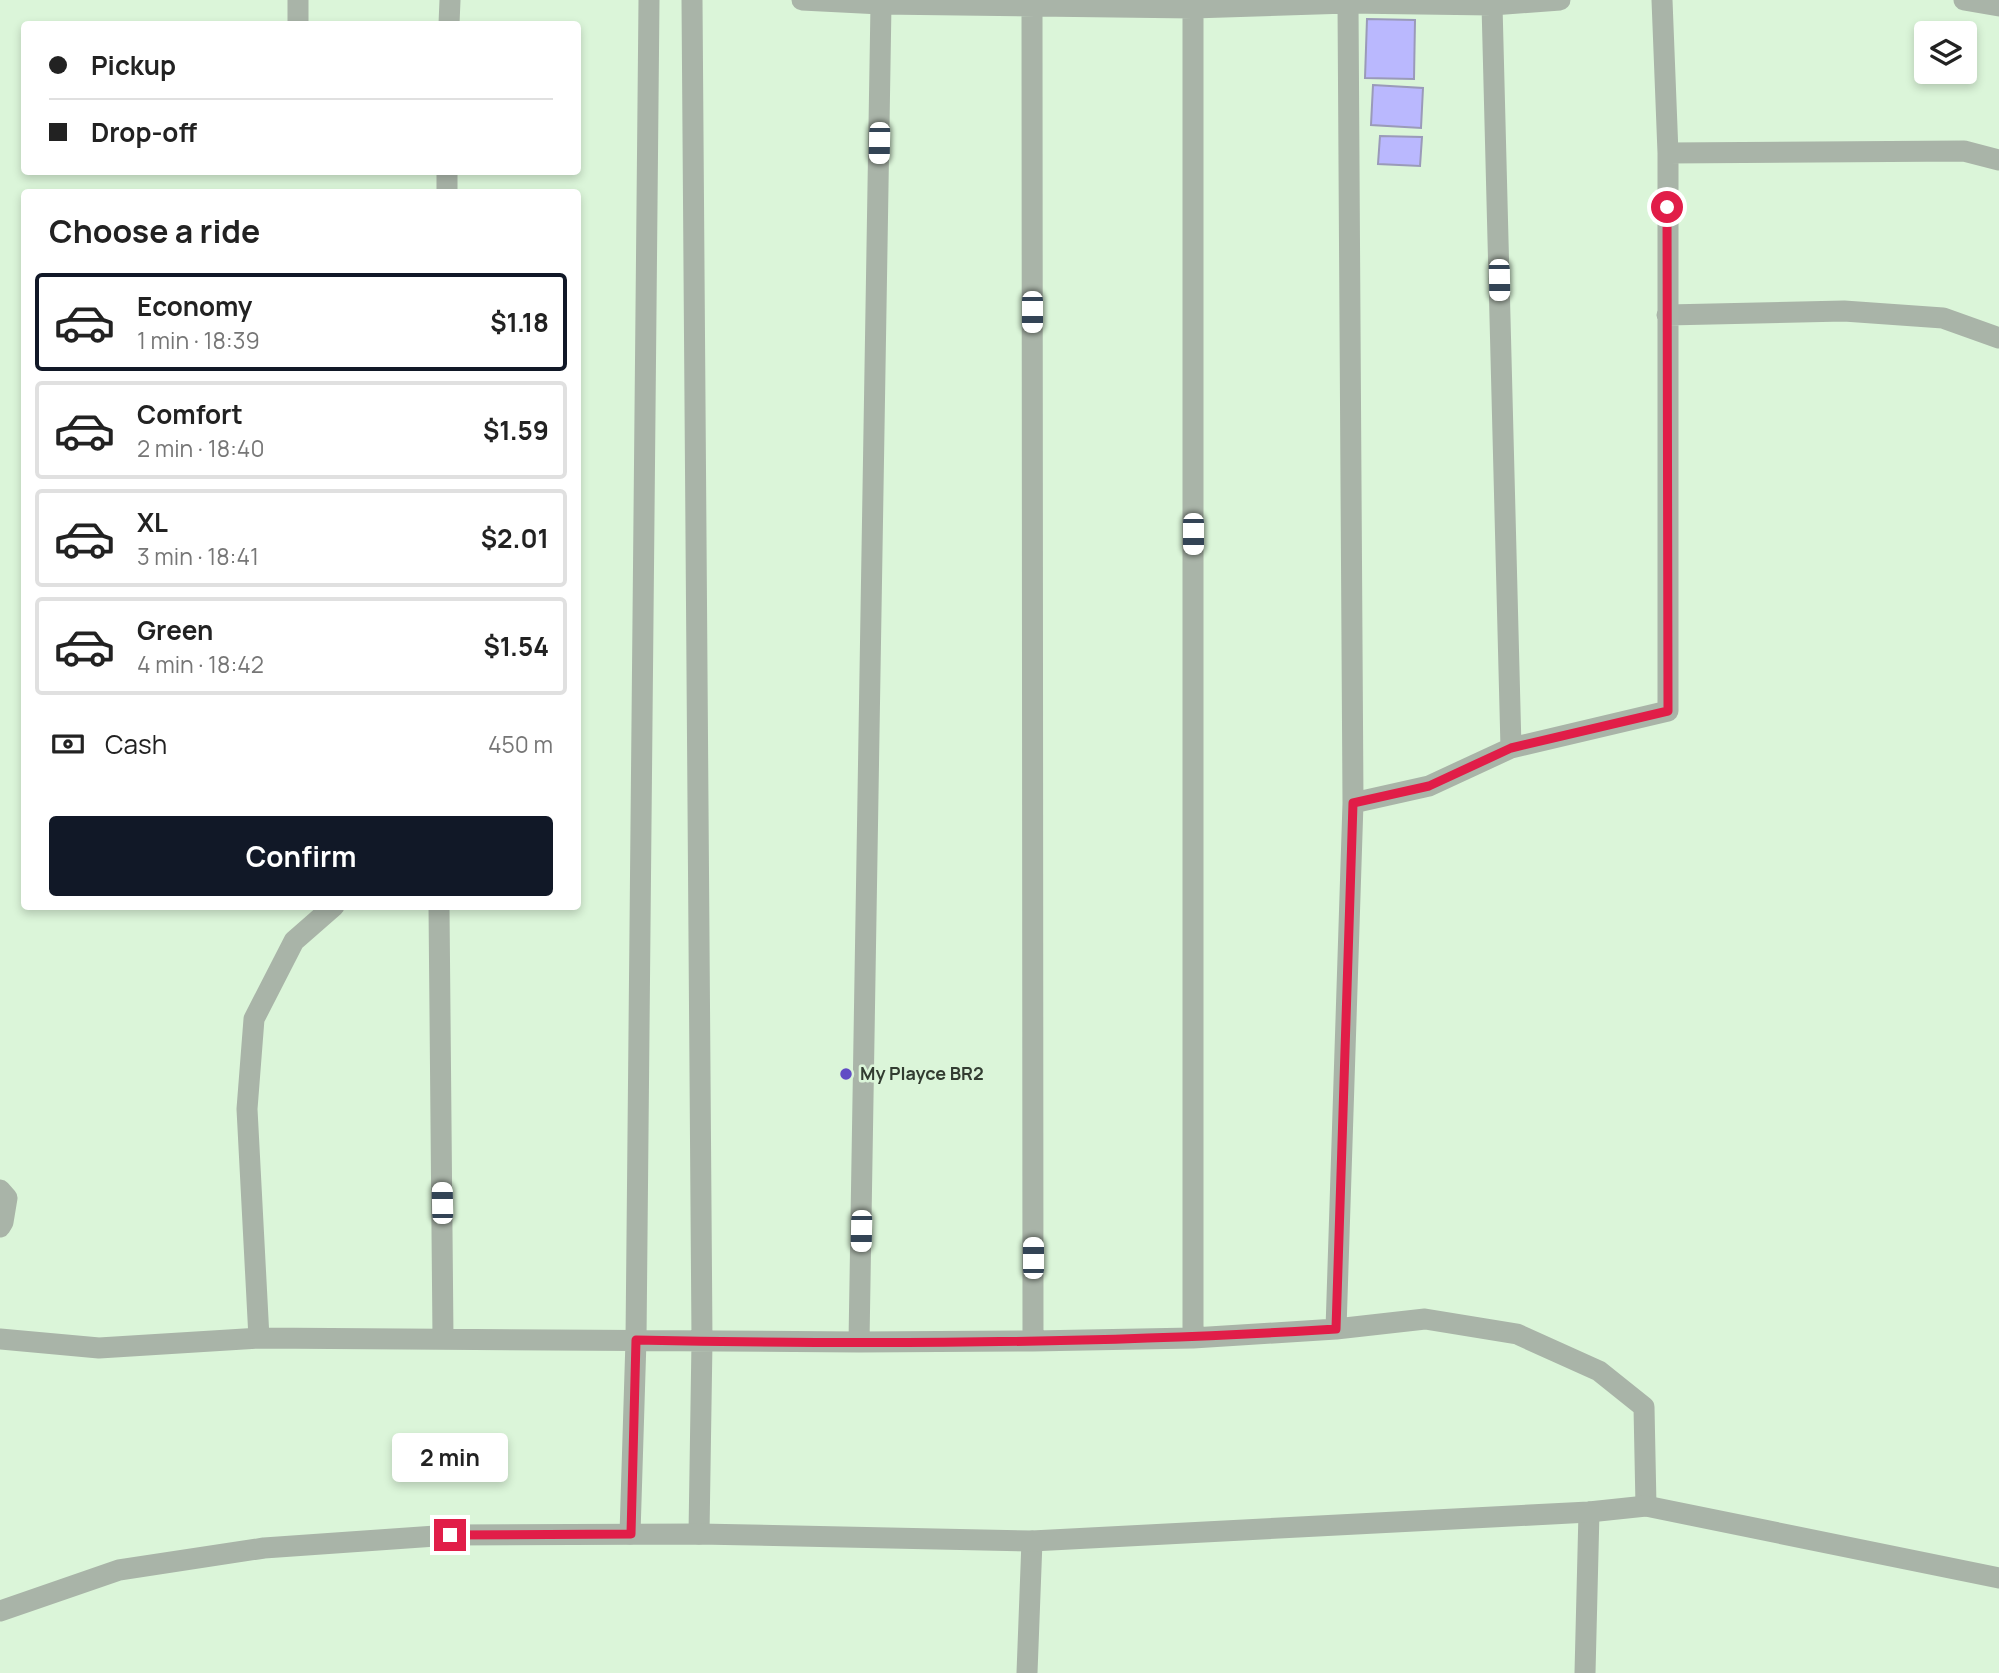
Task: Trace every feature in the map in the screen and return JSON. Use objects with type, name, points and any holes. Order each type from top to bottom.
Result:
[{"type":"street","points":[[298,0],[298,21]]},
{"type":"street","points":[[449,21],[450,0]]},
{"type":"street","points":[[631,1534],[636,1340],[649,0]]},
{"type":"street","points":[[692,0],[702,1341],[698,1534]]},
{"type":"street","points":[[802,0],[881,4],[1193,8],[1348,3],[1492,5],[1560,0]]},
{"type":"street","points":[[1353,803],[1429,786],[1511,748],[1668,711],[1668,153],[1662,0]]},
{"type":"street","points":[[1964,0],[1999,6]]},
{"type":"street","points":[[1336,1329],[1353,803],[1348,3]]},
{"type":"street","points":[[859,1342],[881,4]]},
{"type":"street","points":[[1492,5],[1511,748]]},
{"type":"street","points":[[1032,6],[1033,1341]]},
{"type":"street","points":[[1193,8],[1193,1338]]},
{"type":"street","points":[[1668,153],[1964,151],[1999,160]]},
{"type":"street","points":[[1667,315],[1856,312],[1943,318],[1999,338]]},
{"type":"street","points":[[258,1338],[247,1109],[254,1019],[294,941],[329,910]]},
{"type":"street","points":[[439,910],[443,1338]]},
{"type":"street","points":[[0,1190],[7,1198],[0,1227]]},
{"type":"street","points":[[0,1339],[99,1348],[258,1338],[1033,1341],[1193,1338],[1336,1329],[1425,1319],[1517,1334],[1599,1371],[1644,1407],[1646,1506]]},
{"type":"street","points":[[0,1611],[119,1570],[264,1548],[450,1535],[698,1534],[1032,1541],[1589,1512],[1646,1506],[1999,1577]]},
{"type":"street","points":[[1585,1673],[1589,1512]]},
{"type":"street","points":[[1027,1673],[1032,1541]]},
{"type":"building","points":[[1367,19],[1415,20],[1414,79],[1365,78]]},
{"type":"building","points":[[1373,85],[1423,88],[1421,128],[1371,125]]},
{"type":"building","points":[[1380,136],[1422,137],[1420,166],[1378,164]]},
{"type":"place","name":"My Playce BR2","points":[[846,1074]]},
{"type":"route","points":[[450,1535],[631,1534],[636,1340],[1033,1341],[1193,1338],[1336,1329],[1353,803],[1429,786],[1511,748],[1668,711],[1667,207]]}]
